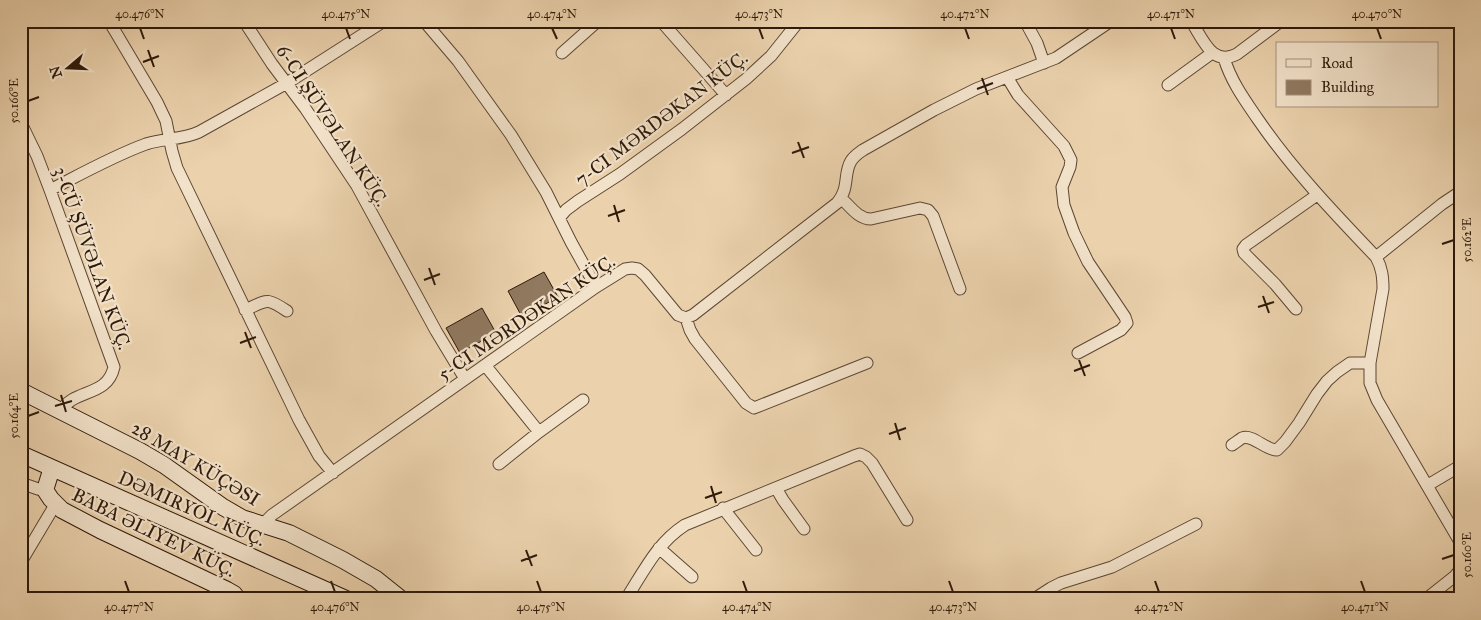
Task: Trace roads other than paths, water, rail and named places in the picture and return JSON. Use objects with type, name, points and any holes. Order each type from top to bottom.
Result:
[{"type":"main road","name":"28 MAY KÜÇƏSI","points":[[21,391],[140,451],[164,465],[231,512],[251,522],[296,536],[344,560],[376,579],[401,599]]},
{"type":"main road","name":"DƏMIRYOL KÜÇ.","points":[[21,454],[346,599]]},
{"type":"main road","points":[[21,461],[330,599]]},
{"type":"main road","name":"BABA ƏLIYEV KÜÇ.","points":[[50,474],[45,490],[55,505],[100,530],[227,590],[238,599]]},
{"type":"street","points":[[109,21],[166,120],[177,168],[309,440],[333,473]]},
{"type":"street","points":[[244,21],[357,186],[436,331],[465,379]]},
{"type":"street","points":[[50,190],[134,148],[153,142],[181,139],[199,132],[287,83],[384,21]]},
{"type":"street","points":[[424,21],[479,88],[531,167],[560,217],[571,242],[596,287]]},
{"type":"street","points":[[562,52],[598,21]]},
{"type":"street","points":[[661,21],[726,95]]},
{"type":"street","name":"7-CI MƏRDƏKAN KÜÇ.","points":[[560,217],[566,210],[620,174],[726,95],[764,63],[799,21]]},
{"type":"street","points":[[1025,21],[1037,43],[1044,63]]},
{"type":"street","points":[[867,363],[754,408],[746,403],[695,339],[686,318],[696,314],[837,203],[846,187],[851,160],[859,153],[957,98],[1067,52],[1111,21]]},
{"type":"street","points":[[1192,21],[1212,53],[1224,58],[1237,54],[1281,21]]},
{"type":"street","points":[[1168,85],[1212,53]]},
{"type":"street","points":[[1224,58],[1234,84],[1280,150],[1317,195],[1376,257],[1382,273],[1383,290],[1370,363],[1370,383],[1377,400],[1460,542]]},
{"type":"street","points":[[1007,77],[1018,95],[1069,153],[1070,167],[1062,187],[1064,205],[1088,262],[1127,323],[1121,330],[1078,353]]},
{"type":"street","name":"3-CÜ ŞÜVƏLAN KÜÇ.","points":[[21,123],[50,190],[114,367],[108,381],[102,386],[69,401],[61,411]]},
{"type":"street","points":[[1376,257],[1442,204],[1460,192]]},
{"type":"street","points":[[1296,309],[1275,284],[1244,253],[1243,249],[1317,195]]},
{"type":"street","points":[[841,198],[865,219],[920,208],[928,210],[933,216],[960,289]]},
{"type":"street","name":"5-CI MƏRDƏKAN KÜÇ.","points":[[264,525],[272,515],[625,268],[638,269],[674,311],[681,317],[686,318]]},
{"type":"street","points":[[246,310],[267,301],[273,302],[288,311]]},
{"type":"street","points":[[1232,445],[1246,437],[1270,449],[1277,450],[1286,442],[1327,381],[1350,363],[1370,363]]},
{"type":"street","points":[[486,365],[540,432]]},
{"type":"street","points":[[499,464],[583,400]]},
{"type":"street","points":[[626,599],[666,539],[685,525],[860,454],[872,463],[907,520]]},
{"type":"street","points":[[1428,485],[1460,466]]},
{"type":"street","points":[[21,483],[38,490],[45,490]]},
{"type":"street","points":[[776,488],[804,529]]},
{"type":"street","points":[[21,562],[55,505]]},
{"type":"street","points":[[723,508],[756,550]]},
{"type":"street","points":[[1034,599],[1061,583],[1112,566],[1196,524]]},
{"type":"street","points":[[659,548],[692,577]]},
{"type":"street","points":[[1426,599],[1460,570]]}]
